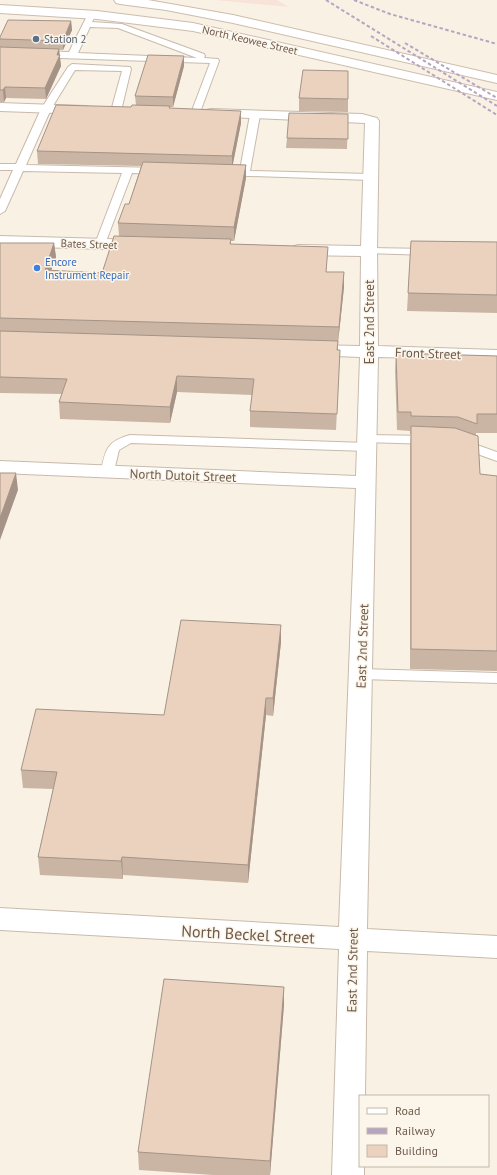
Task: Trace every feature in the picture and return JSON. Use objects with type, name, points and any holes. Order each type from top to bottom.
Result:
[{"type":"street","name":"North Keowee Street","points":[[120,0],[166,6],[218,16],[497,79]]},
{"type":"street","name":"North Keowee Street","points":[[0,9],[89,19],[157,21],[193,27],[497,96]]},
{"type":"street","points":[[0,107],[131,111]]},
{"type":"street","points":[[182,112],[255,115]]},
{"type":"street","name":"East 2nd Street","points":[[255,115],[368,119],[372,121],[367,443],[348,1175]]},
{"type":"street","name":"Bates Street","points":[[0,241],[156,246]]},
{"type":"street","points":[[282,249],[369,251]]},
{"type":"street","name":"Front Street","points":[[298,349],[497,355]]},
{"type":"street","name":"North Dutoit Street","points":[[0,467],[366,482]]},
{"type":"street","name":"North Beckel Street","points":[[0,919],[497,947]]},
{"type":"lane","points":[[72,55],[89,19],[119,26],[150,48],[215,61]]},
{"type":"lane","points":[[0,53],[72,55],[150,48],[215,61]]},
{"type":"lane","points":[[196,113],[215,61]]},
{"type":"lane","points":[[0,211],[21,168],[46,109],[72,67],[127,69],[116,111]]},
{"type":"lane","points":[[245,173],[255,115]]},
{"type":"lane","points":[[0,167],[167,171]]},
{"type":"lane","points":[[100,244],[128,170]]},
{"type":"lane","points":[[214,172],[370,177]]},
{"type":"lane","points":[[369,251],[444,253]]},
{"type":"lane","points":[[108,472],[111,453],[114,447],[121,442],[130,439],[367,443],[456,441],[497,457]]},
{"type":"lane","points":[[361,674],[497,678]]},
{"type":"shaded area","points":[[215,0],[277,0],[289,7]]},
{"type":"building","points":[[8,20],[71,21],[63,41],[0,39]]},
{"type":"building","points":[[0,47],[59,49],[57,55],[60,55],[45,88],[5,87],[3,90],[0,90]]},
{"type":"building","points":[[148,55],[184,56],[173,97],[135,96]]},
{"type":"building","points":[[303,70],[348,71],[348,99],[299,98]]},
{"type":"building","points":[[56,105],[131,107],[132,105],[170,106],[169,108],[241,111],[232,156],[37,151]]},
{"type":"building","points":[[289,113],[348,114],[348,139],[287,138]]},
{"type":"building","points":[[143,162],[246,165],[234,227],[118,223],[125,204],[129,204]]},
{"type":"building","points":[[114,236],[231,239],[230,244],[328,247],[326,272],[344,272],[339,327],[0,318],[0,243],[54,243],[45,270],[102,273]]},
{"type":"building","points":[[411,241],[497,242],[497,295],[408,293]]},
{"type":"building","points":[[0,331],[338,341],[337,350],[340,350],[337,414],[250,411],[254,379],[177,376],[170,407],[59,402],[67,379],[0,377]]},
{"type":"building","points":[[396,353],[497,356],[497,414],[477,414],[477,424],[458,417],[411,416],[411,412],[398,412]]},
{"type":"building","points":[[411,426],[455,428],[478,436],[480,474],[497,476],[497,651],[411,649]]},
{"type":"building","points":[[0,473],[16,473],[0,518]]},
{"type":"building","points":[[181,620],[281,625],[273,698],[266,698],[248,865],[122,857],[121,861],[38,857],[57,772],[21,770],[36,709],[164,715]]},
{"type":"building","points":[[164,979],[284,987],[270,1161],[138,1152]]},
{"type":"railway","points":[[326,0],[497,106]]},
{"type":"railway","points":[[354,0],[390,14],[497,44]]},
{"type":"railway","points":[[371,36],[497,115]]},
{"type":"railway","points":[[405,43],[497,98]]},
{"type":"place","name":"Station 2","points":[[36,39]]},
{"type":"place","name":"Encore Instrument Repair","points":[[37,268]]}]
